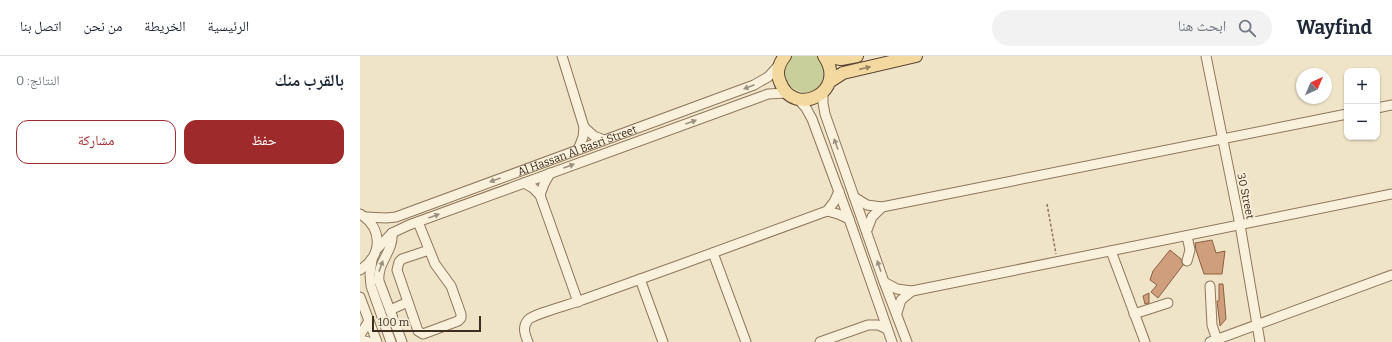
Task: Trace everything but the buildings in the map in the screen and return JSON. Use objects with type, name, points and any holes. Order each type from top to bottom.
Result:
[{"type":"main road","points":[[824,56],[841,59],[857,56]]},
{"type":"main road","points":[[824,56],[830,68],[826,87]]},
{"type":"main road","points":[[782,60],[778,72],[779,79],[786,93],[798,99],[812,99],[838,76],[846,72],[916,56]]},
{"type":"street","points":[[562,56],[584,127],[583,137],[578,150]]},
{"type":"street","name":"30 Street","points":[[1206,56],[1240,225],[1260,342]]},
{"type":"street","name":"Al Hassan Al Basri Street","points":[[363,216],[386,218],[396,217],[754,85],[768,76],[782,60]]},
{"type":"street","points":[[826,87],[824,109],[884,282],[908,342]]},
{"type":"street","name":"Al Hassan Al Basri Street","points":[[377,249],[392,233],[418,222],[760,96],[786,93]]},
{"type":"street","points":[[798,99],[806,108],[812,119],[892,342]]},
{"type":"street","points":[[1380,107],[1392,105]]},
{"type":"street","points":[[854,197],[867,205],[882,207],[1344,115]]},
{"type":"street","points":[[584,127],[594,136],[604,140]]},
{"type":"street","points":[[540,195],[550,174]]},
{"type":"street","points":[[524,183],[533,188],[540,195],[578,302]]},
{"type":"street","points":[[529,342],[531,323],[546,313],[827,211],[834,202],[839,191]]},
{"type":"street","points":[[884,282],[897,289],[912,291],[1392,194]]},
{"type":"street","points":[[867,230],[872,217],[882,207]]},
{"type":"street","points":[[827,211],[849,219]]},
{"type":"street","points":[[360,270],[367,266],[372,260],[377,249],[378,240],[372,224],[363,216]]},
{"type":"street","points":[[418,222],[438,269],[452,286],[461,314],[461,318],[454,323],[423,334],[418,331],[397,270],[397,266],[402,259],[429,250]]},
{"type":"street","points":[[392,233],[392,242],[379,269],[379,281],[402,342]]},
{"type":"street","points":[[1187,261],[1190,250],[1188,236]]},
{"type":"street","points":[[1111,251],[1145,342]]},
{"type":"street","points":[[712,253],[746,342]]},
{"type":"street","points":[[372,260],[370,280],[371,286],[390,342]]},
{"type":"street","points":[[1210,286],[1214,341],[1392,275]]},
{"type":"street","points":[[640,279],[663,342]]},
{"type":"street","points":[[370,280],[381,286]]},
{"type":"street","points":[[897,313],[901,300],[912,291]]},
{"type":"street","points":[[360,297],[377,342]]},
{"type":"street","points":[[390,310],[408,302]]},
{"type":"street","points":[[1134,314],[1168,303]]},
{"type":"street","points":[[868,325],[875,318],[880,308]]},
{"type":"street","points":[[360,335],[369,321]]},
{"type":"street","points":[[820,342],[868,325],[878,325],[888,330]]},
{"type":"street","points":[[360,340],[369,342]]},
{"type":"path","points":[[1047,204],[1057,262]]},
{"type":"green space","points":[[788,56],[821,56],[827,72],[821,85],[814,91],[800,92],[794,89],[785,79],[783,72],[784,63]]}]
